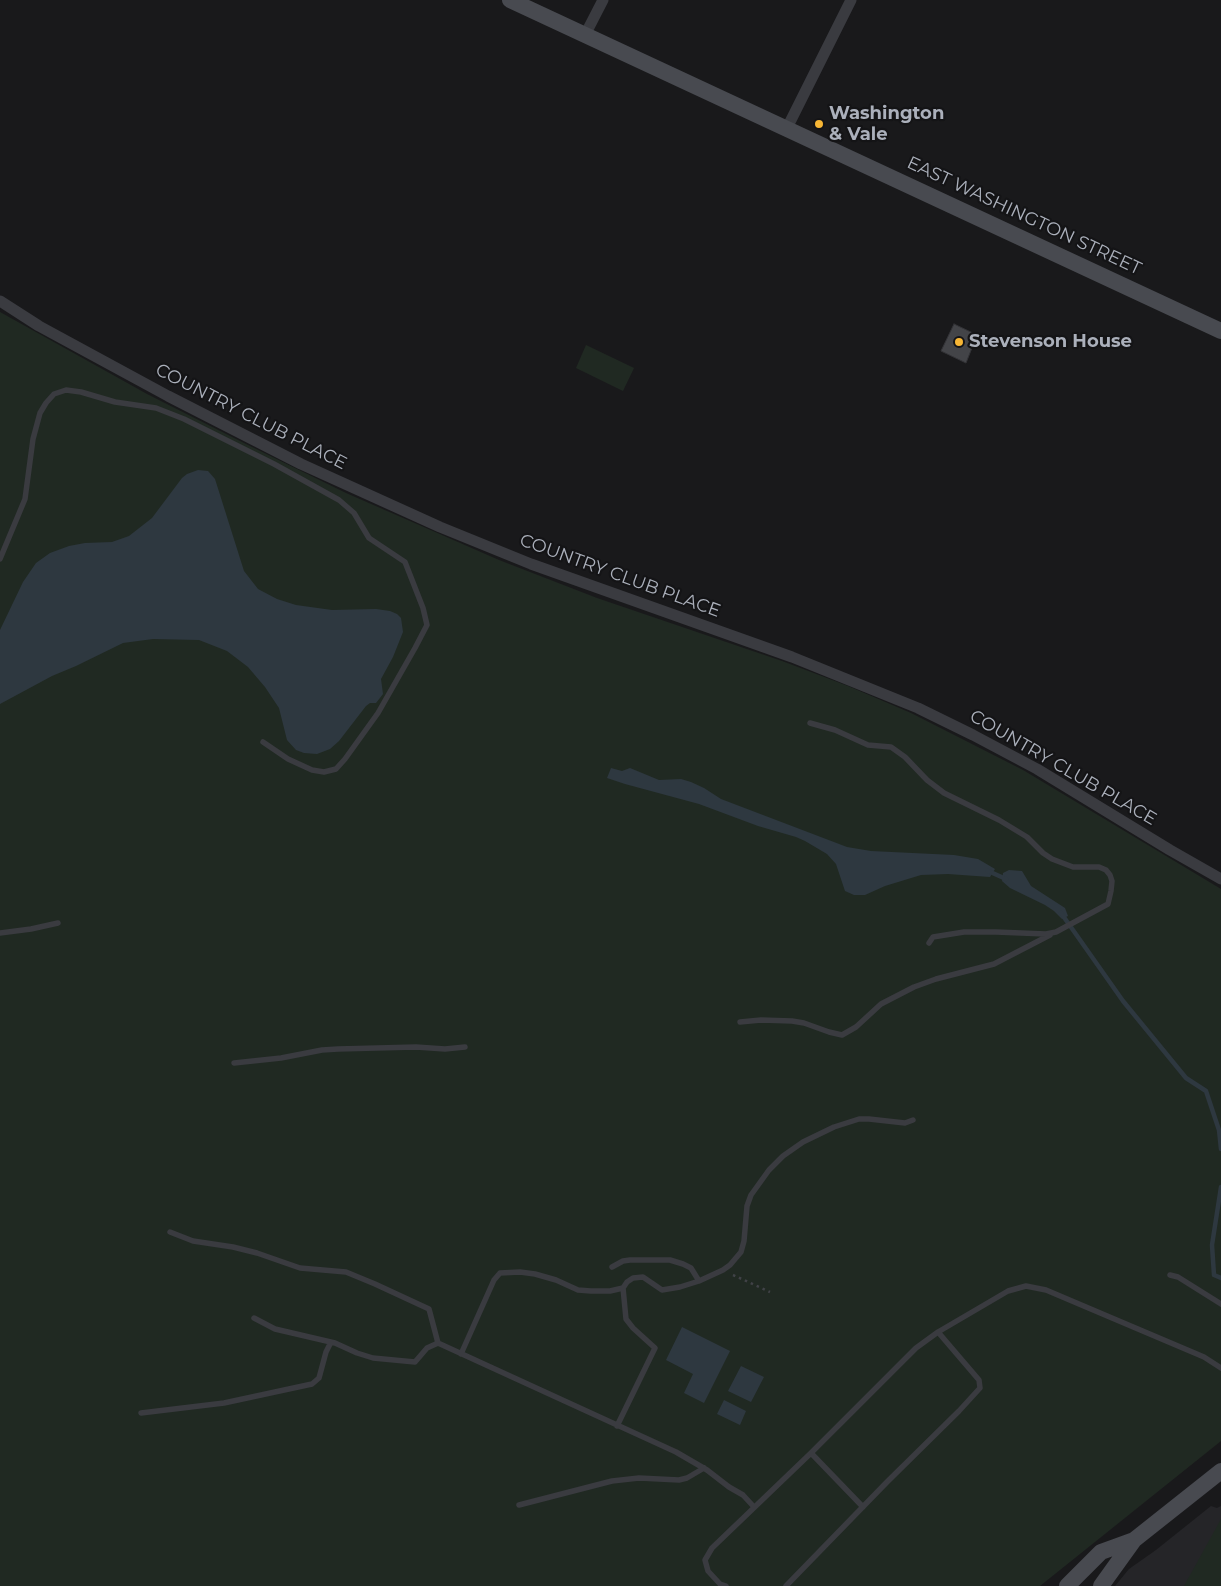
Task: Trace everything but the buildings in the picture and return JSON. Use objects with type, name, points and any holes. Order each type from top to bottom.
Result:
[{"type":"main road","name":"EAST WASHINGTON STREET","points":[[510,0],[1221,331]]},
{"type":"main road","points":[[1101,1586],[1134,1540],[1221,1471]]},
{"type":"main road","points":[[1067,1586],[1101,1552],[1134,1540]]},
{"type":"street","points":[[585,35],[602,0]]},
{"type":"street","points":[[787,128],[851,0]]},
{"type":"street","name":"COUNTRY CLUB PLACE","points":[[2,303],[56,335],[301,464],[440,527],[531,564],[792,657],[918,708],[1037,769],[1221,879]]},
{"type":"lane","points":[[0,559],[25,499],[32,439],[38,419],[46,403],[54,394],[66,390],[74,390],[115,402],[148,406],[162,410],[274,464],[339,500],[354,513],[369,538],[405,562],[424,608],[427,625],[416,648],[378,713],[345,759],[336,768],[324,772],[312,770],[288,759],[263,742]]},
{"type":"lane","points":[[740,1022],[761,1020],[792,1021],[814,1025],[829,1032],[842,1035],[856,1027],[882,1004],[914,987],[936,979],[994,964],[1108,904],[1112,881],[1106,870],[1073,867],[1052,859],[1027,837],[1011,827],[944,793],[927,780],[905,757],[890,747],[868,745],[835,730],[810,723]]},
{"type":"lane","points":[[0,933],[58,923]]},
{"type":"lane","points":[[929,943],[933,937],[964,932],[1054,933]]},
{"type":"lane","points":[[234,1062],[282,1058],[322,1050],[416,1046],[445,1049],[465,1047]]},
{"type":"lane","points":[[617,1426],[655,1348],[626,1320],[623,1288],[626,1282],[633,1278],[643,1277],[662,1290],[699,1281],[723,1270],[741,1252],[744,1241],[747,1206],[751,1195],[769,1170],[783,1156],[803,1142],[834,1127],[850,1122],[869,1119],[905,1123],[913,1120]]},
{"type":"lane","points":[[170,1232],[193,1241],[257,1253],[300,1268],[346,1272],[375,1284],[429,1309],[438,1344]]},
{"type":"lane","points":[[612,1267],[623,1261],[630,1260],[670,1260],[691,1268],[699,1281]]},
{"type":"lane","points":[[461,1354],[494,1280],[500,1273],[520,1272],[535,1274],[556,1280],[578,1290],[610,1291],[623,1288]]},
{"type":"lane","points":[[1170,1275],[1178,1277],[1221,1304]]},
{"type":"lane","points":[[726,1586],[720,1584],[708,1571],[706,1560],[712,1548],[916,1348],[938,1332],[1008,1291],[1026,1286],[1046,1290],[1204,1357],[1221,1368]]},
{"type":"lane","points":[[254,1318],[275,1329],[332,1342],[373,1358],[415,1362],[427,1348],[438,1344],[676,1452],[704,1468],[743,1495],[754,1507]]},
{"type":"lane","points":[[786,1586],[960,1411],[980,1388],[979,1380],[938,1332]]},
{"type":"lane","points":[[141,1413],[224,1403],[312,1384],[319,1378],[326,1352],[332,1342]]},
{"type":"lane","points":[[811,1453],[863,1507]]},
{"type":"lane","points":[[519,1505],[612,1481],[639,1478],[679,1480],[687,1478],[704,1468]]},
{"type":"path","points":[[723,1270],[770,1292]]},
{"type":"shaded area","points":[[0,312],[147,394],[346,493],[499,560],[597,598],[782,661],[911,713],[1023,770],[1221,889],[1221,1441],[1040,1586],[0,1586]]},
{"type":"shaded area","points":[[586,345],[634,368],[623,391],[576,368]]},
{"type":"shaded area","points":[[198,470],[208,471],[215,479],[244,571],[258,589],[277,599],[296,605],[332,610],[376,609],[390,611],[401,618],[403,632],[393,657],[381,679],[383,694],[376,703],[370,703],[366,706],[339,741],[330,749],[317,754],[296,750],[287,740],[279,708],[248,667],[227,651],[199,640],[153,639],[123,643],[52,676],[0,704],[0,630],[23,582],[36,563],[50,553],[69,546],[85,543],[112,542],[129,536],[152,518],[182,478]]},
{"type":"shaded area","points":[[611,768],[622,771],[630,768],[659,780],[681,779],[691,782],[721,799],[847,847],[871,851],[954,855],[978,859],[995,869],[990,877],[948,874],[921,875],[885,886],[865,895],[854,895],[845,891],[836,864],[827,854],[805,841],[699,804],[607,778]]},
{"type":"shaded area","points":[[1009,870],[1022,871],[1031,886],[1065,908],[1068,916],[1062,919],[1045,905],[1010,888],[1002,881],[1003,873]]},
{"type":"shaded area","points":[[682,1327],[730,1351],[704,1403],[684,1393],[693,1374],[666,1360]]},
{"type":"shaded area","points":[[741,1366],[764,1377],[751,1402],[728,1391]]},
{"type":"shaded area","points":[[724,1400],[746,1411],[740,1425],[717,1414]]},
{"type":"shaded area","points":[[1211,1506],[1217,1508],[1221,1506],[1221,1586],[1115,1586],[1129,1569]]},
{"type":"shaded area","points":[[1221,1519],[1221,1586],[1184,1586]]},
{"type":"waterway","points":[[988,871],[1006,879]]},
{"type":"waterway","points":[[1061,913],[1123,1001],[1186,1078],[1206,1091],[1219,1130],[1221,1149]]},
{"type":"waterway","points":[[1221,1187],[1212,1245],[1214,1275],[1221,1278]]},
{"type":"place","name":"Washington & Vale","points":[[819,124]]},
{"type":"place","name":"Stevenson House","points":[[959,342]]}]
